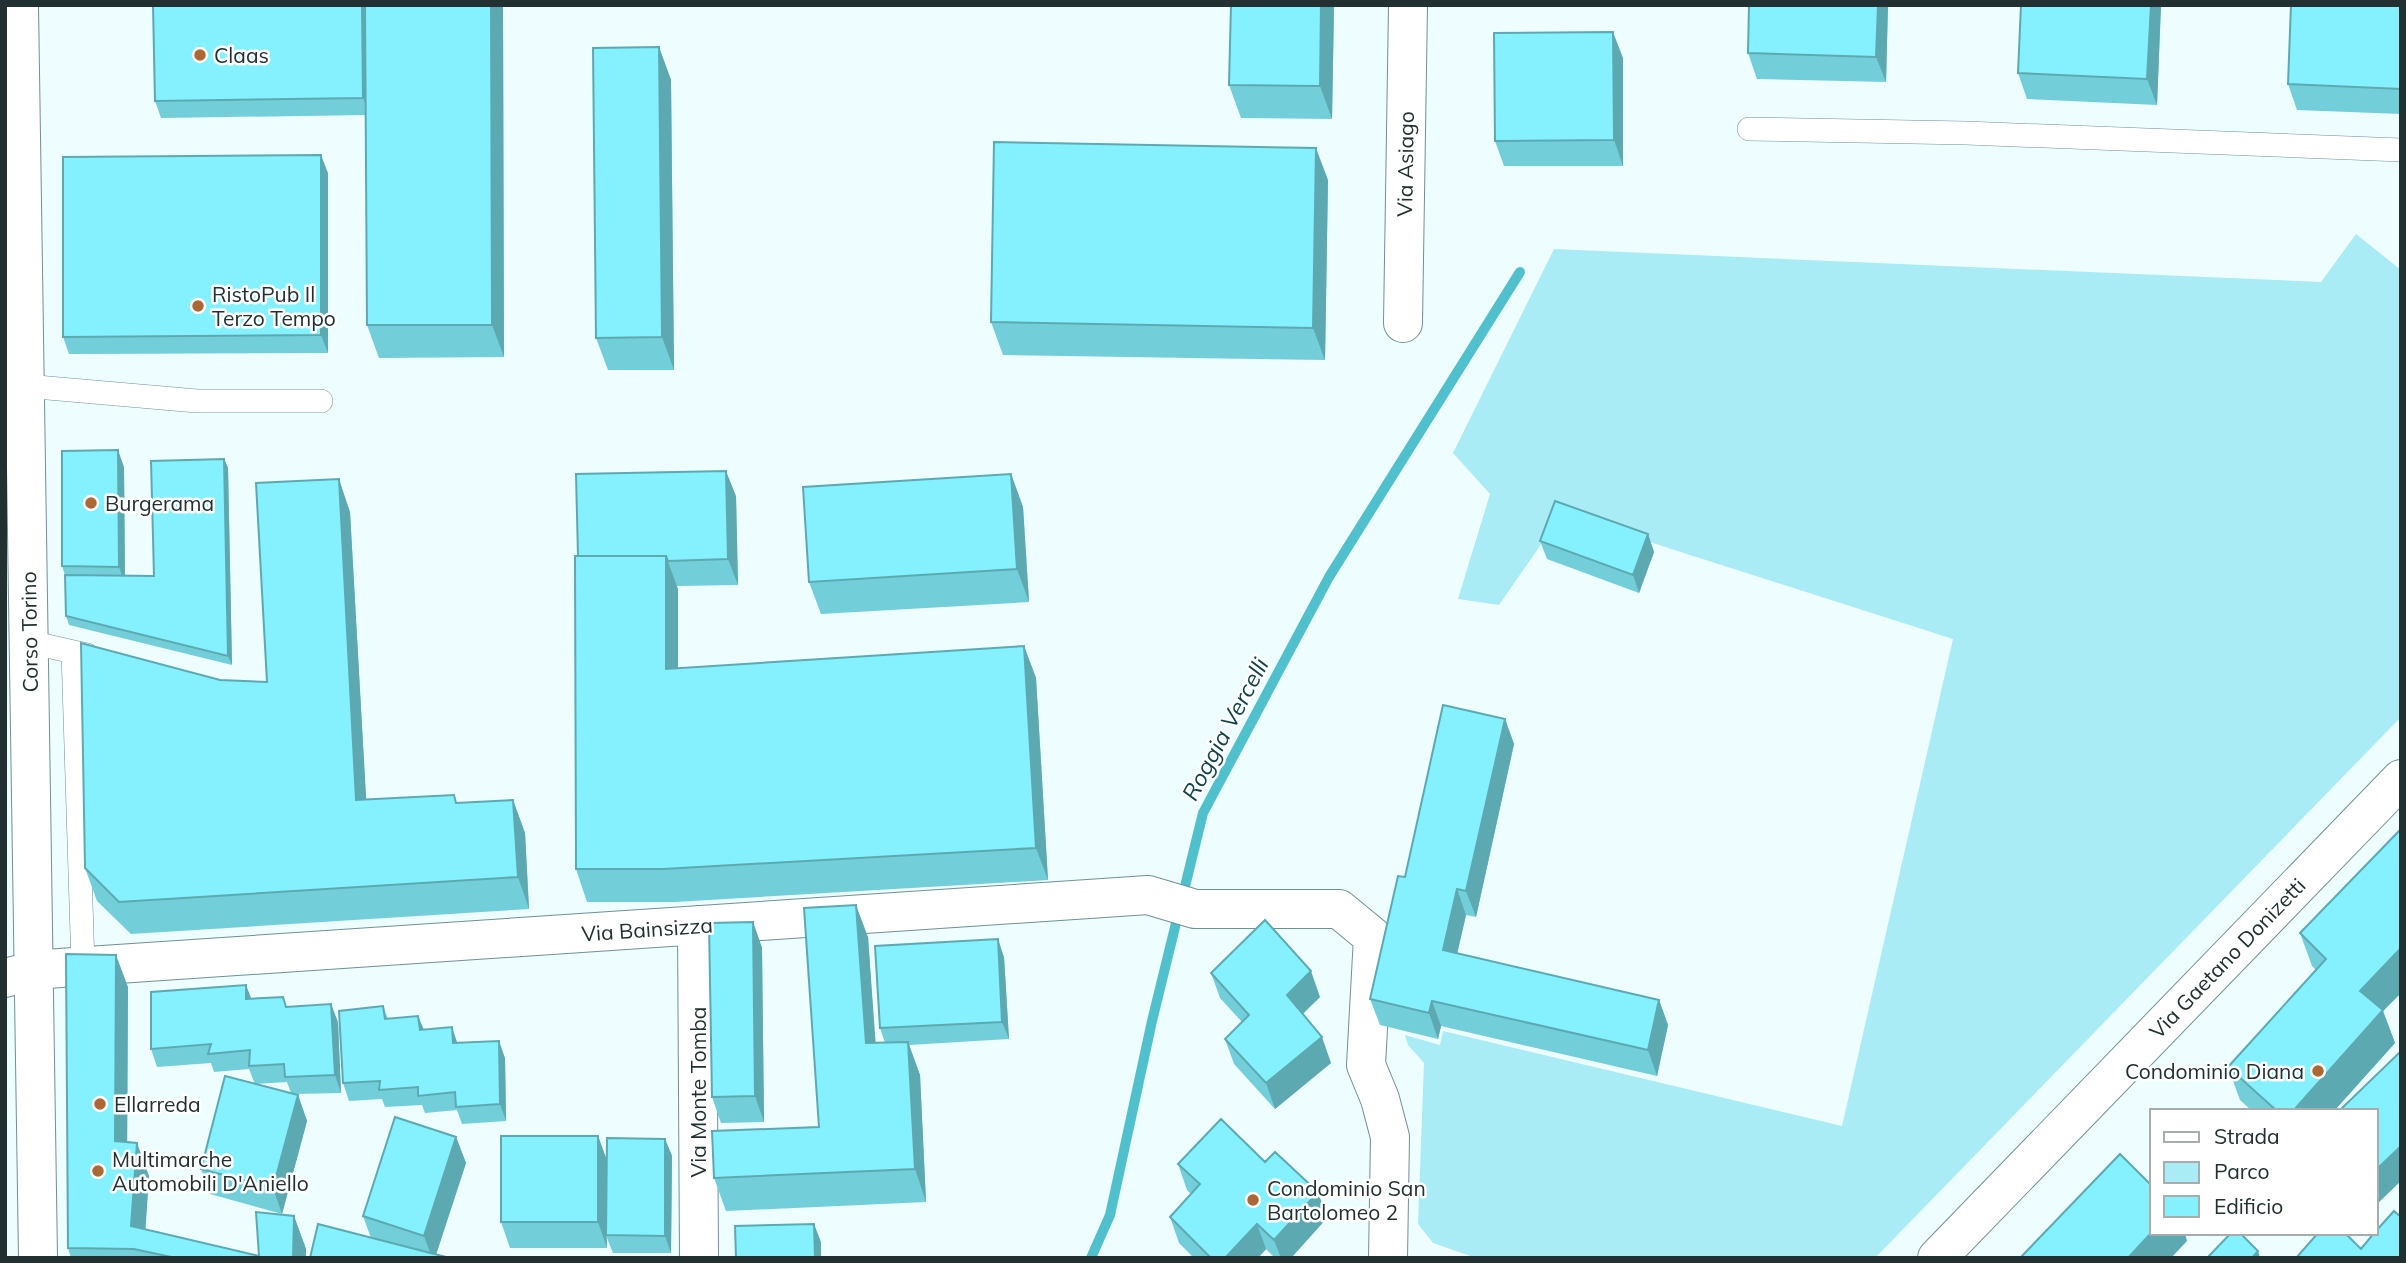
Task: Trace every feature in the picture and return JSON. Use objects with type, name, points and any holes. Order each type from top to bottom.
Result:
[{"type":"street","name":"Corso Torino","points":[[19,5],[13,104],[25,386],[15,442],[29,642],[20,974],[38,1258]]},
{"type":"street","name":"Via Asiago","points":[[1402,323],[1408,5]]},
{"type":"street","name":"Via Gaetano Donizetti","points":[[1937,1258],[2401,779]]},
{"type":"street","name":"Via Bainsizza","points":[[20,974],[83,966],[1148,895],[1195,909],[1339,909],[1373,937],[1366,1065],[1380,1099],[1390,1137],[1388,1258]]},
{"type":"street","name":"Via Monte Tomba","points":[[697,925],[699,1258]]},
{"type":"lane","points":[[1749,130],[1966,133],[2401,150]]},
{"type":"lane","points":[[25,386],[197,401],[321,401]]},
{"type":"lane","points":[[29,642],[112,660]]},
{"type":"lane","points":[[73,652],[83,966]]},
{"type":"green space","points":[[2356,234],[2401,270],[2401,717],[1875,1258],[1476,1258],[1433,1243],[1418,1224],[1424,1063],[1408,1045],[1405,1035],[1440,1045],[1443,1031],[1842,1126],[1953,639],[1562,514],[1499,605],[1458,599],[1490,494],[1453,453],[1554,249],[2321,282]]},
{"type":"building","points":[[153,5],[362,5],[363,98],[155,101]]},
{"type":"building","points":[[365,5],[491,5],[492,325],[367,325]]},
{"type":"building","points":[[1231,5],[1321,5],[1320,86],[1229,85]]},
{"type":"building","points":[[1749,5],[1878,5],[1876,57],[1748,53]]},
{"type":"building","points":[[2021,5],[2151,5],[2147,79],[2018,73]]},
{"type":"building","points":[[2291,5],[2401,5],[2401,89],[2288,84]]},
{"type":"building","points":[[1613,32],[1614,140],[1495,141],[1494,33]]},
{"type":"building","points":[[659,47],[662,337],[596,338],[593,48]]},
{"type":"building","points":[[994,142],[1316,148],[1313,328],[991,322]]},
{"type":"building","name":"RistoPub Il Terzo Tempo","points":[[321,155],[321,335],[63,337],[63,157]]},
{"type":"building","points":[[118,450],[119,567],[62,566],[62,451]]},
{"type":"building","points":[[224,459],[228,656],[66,616],[65,575],[154,576],[151,461]]},
{"type":"building","points":[[726,471],[728,559],[668,561],[666,556],[578,556],[576,474]]},
{"type":"building","points":[[1011,474],[1017,569],[809,582],[803,487]]},
{"type":"building","points":[[339,479],[356,800],[454,795],[456,803],[513,800],[518,877],[119,902],[85,868],[81,643],[220,680],[267,682],[256,483]]},
{"type":"building","points":[[1555,501],[1648,534],[1633,575],[1540,541]]},
{"type":"building","points":[[575,556],[666,556],[666,669],[1024,646],[1036,848],[663,869],[576,869]]},
{"type":"building","points":[[1443,705],[1505,719],[1466,891],[1457,889],[1443,950],[1659,1000],[1648,1050],[1432,1001],[1429,1013],[1370,999],[1398,876],[1405,877]]},
{"type":"building","points":[[2399,831],[2401,948],[2360,991],[2383,1010],[2295,1109],[2275,1109],[2228,1067],[2326,959],[2300,933]]},
{"type":"building","points":[[856,905],[866,1043],[908,1042],[915,1169],[714,1178],[712,1131],[819,1127],[804,908]]},
{"type":"building","points":[[1265,920],[1311,971],[1287,995],[1322,1037],[1266,1083],[1225,1039],[1249,1015],[1211,973]]},
{"type":"building","points":[[753,922],[755,1096],[712,1097],[709,923]]},
{"type":"building","points":[[998,939],[1002,1022],[880,1028],[875,946]]},
{"type":"building","points":[[66,954],[116,955],[115,1141],[137,1143],[131,1226],[259,1256],[256,1212],[294,1216],[293,1258],[176,1258],[134,1249],[68,1248]]},
{"type":"building","points":[[246,985],[246,999],[283,997],[286,1007],[331,1004],[335,1075],[285,1077],[284,1064],[249,1066],[250,1050],[208,1054],[211,1044],[151,1049],[151,992]]},
{"type":"building","points":[[383,1006],[385,1019],[418,1016],[420,1030],[452,1027],[453,1043],[499,1041],[500,1104],[456,1107],[455,1092],[418,1096],[418,1087],[379,1090],[380,1081],[343,1083],[339,1011]]},
{"type":"building","points":[[2401,1051],[2401,1146],[2378,1168],[2378,1109],[2341,1109]]},
{"type":"building","points":[[225,1076],[298,1095],[273,1188],[201,1169]]},
{"type":"building","points":[[395,1117],[456,1137],[424,1236],[363,1216]]},
{"type":"building","name":"Condominio San Bartolomeo 2","points":[[1221,1119],[1265,1162],[1275,1152],[1318,1192],[1274,1240],[1257,1224],[1225,1258],[1211,1258],[1170,1217],[1200,1184],[1178,1164]]},
{"type":"building","points":[[501,1136],[598,1136],[598,1222],[501,1222]]},
{"type":"building","points":[[607,1138],[665,1139],[665,1236],[606,1235]]},
{"type":"building","points":[[2120,1154],[2150,1184],[2150,1234],[2128,1258],[2020,1258]]},
{"type":"building","points":[[2394,1211],[2401,1217],[2401,1258],[2296,1258],[2316,1235],[2347,1235],[2361,1249],[2372,1235],[2378,1235],[2378,1229]]},
{"type":"building","points":[[318,1224],[450,1258],[310,1258]]},
{"type":"building","points":[[814,1224],[815,1258],[736,1258],[735,1226]]},
{"type":"building","points":[[2229,1235],[2242,1235],[2258,1251],[2252,1258],[2207,1258]]},
{"type":"waterway","name":"Roggia Vercelli","points":[[1091,1258],[1110,1215],[1152,1021],[1203,813],[1329,577],[1520,272]]},
{"type":"place","name":"Claas","points":[[200,55]]},
{"type":"place","name":"RistoPub Il Terzo Tempo","points":[[198,306]]},
{"type":"place","name":"Burgerama","points":[[91,503]]},
{"type":"place","name":"Condominio Diana","points":[[2318,1071]]},
{"type":"place","name":"Ellarreda","points":[[100,1104]]},
{"type":"place","name":"Multimarche Automobili D'Aniello","points":[[98,1171]]},
{"type":"place","name":"Condominio San Bartolomeo 2","points":[[1253,1200]]}]
